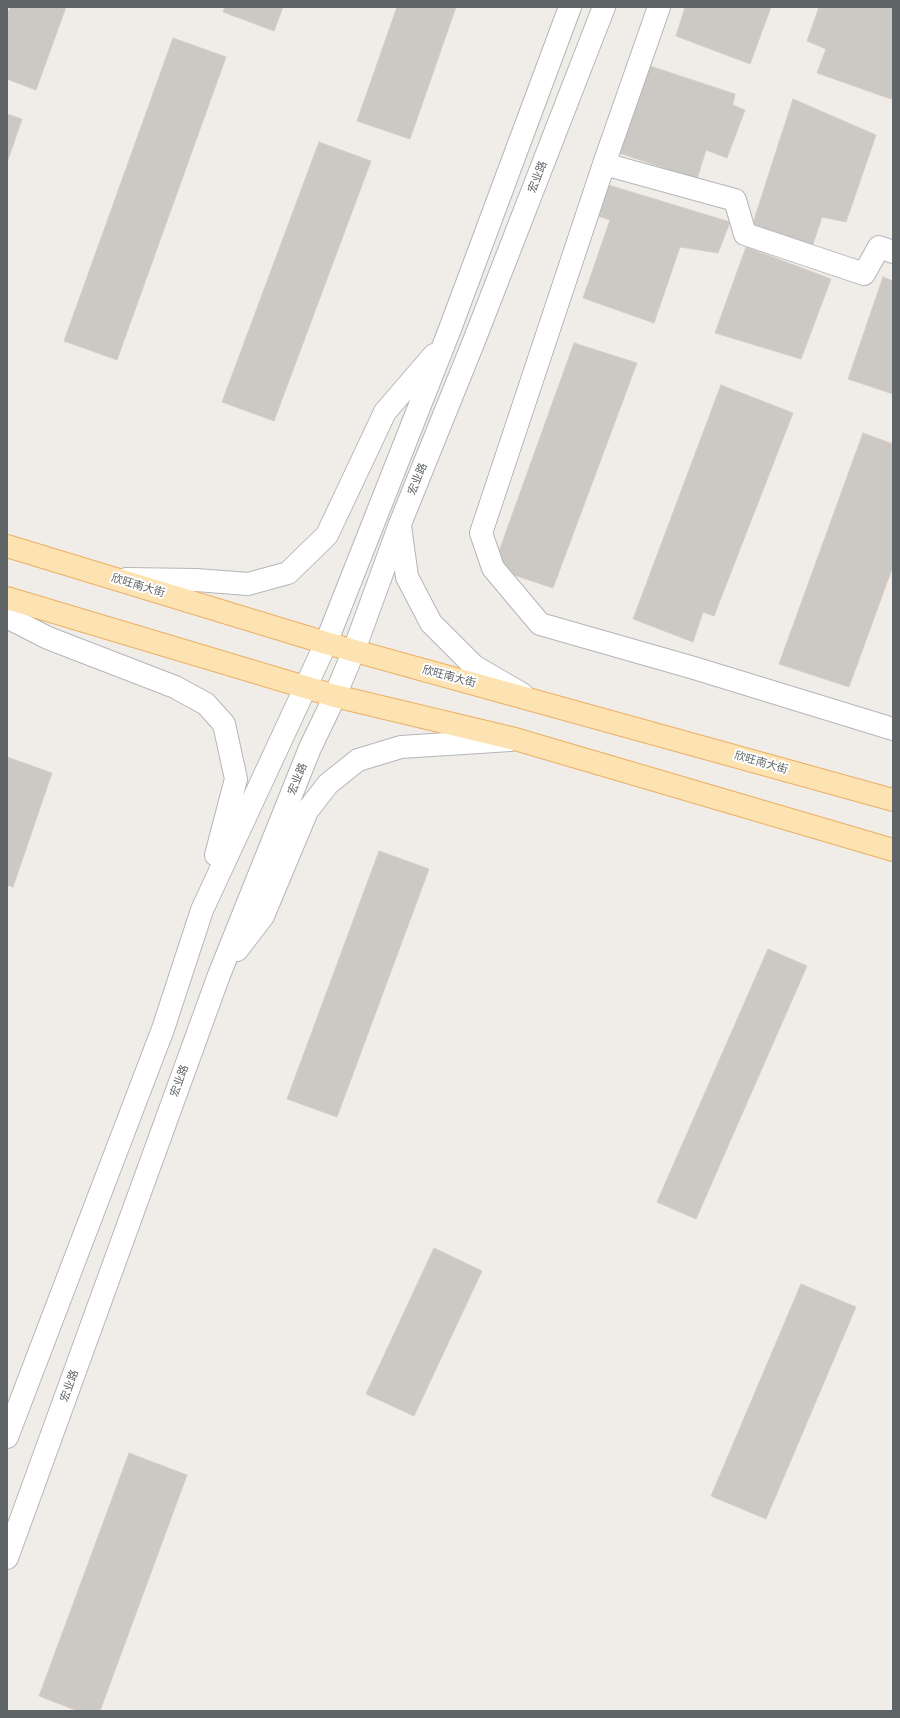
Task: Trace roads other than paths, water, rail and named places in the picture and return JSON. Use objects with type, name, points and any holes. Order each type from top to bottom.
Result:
[{"type":"main road","name":"欣旺南大街","points":[[7,546],[326,643],[893,800]]},
{"type":"main road","points":[[7,598],[335,696],[515,740],[893,850]]},
{"type":"street","points":[[202,910],[326,643],[447,335],[570,7]]},
{"type":"street","name":"宏业路","points":[[7,1558],[219,975],[310,748],[335,696],[354,650],[400,524],[474,341],[604,7]]},
{"type":"street","points":[[659,7],[604,164],[481,533],[493,568],[540,624],[694,668],[893,730]]},
{"type":"street","points":[[604,164],[735,200],[745,234],[864,274],[878,247],[893,252]]},
{"type":"street","points":[[447,335],[474,341]]},
{"type":"street","points":[[115,579],[196,580],[248,584],[288,573],[327,535],[385,412],[447,335]]},
{"type":"street","points":[[400,524],[408,577],[432,623],[474,666],[530,699]]},
{"type":"street","points":[[7,617],[48,638],[174,687],[206,704],[224,724],[236,779],[202,910],[163,1029],[7,1437]]},
{"type":"street","points":[[219,975],[263,916],[307,811],[328,784],[358,760],[401,747],[515,740]]}]
